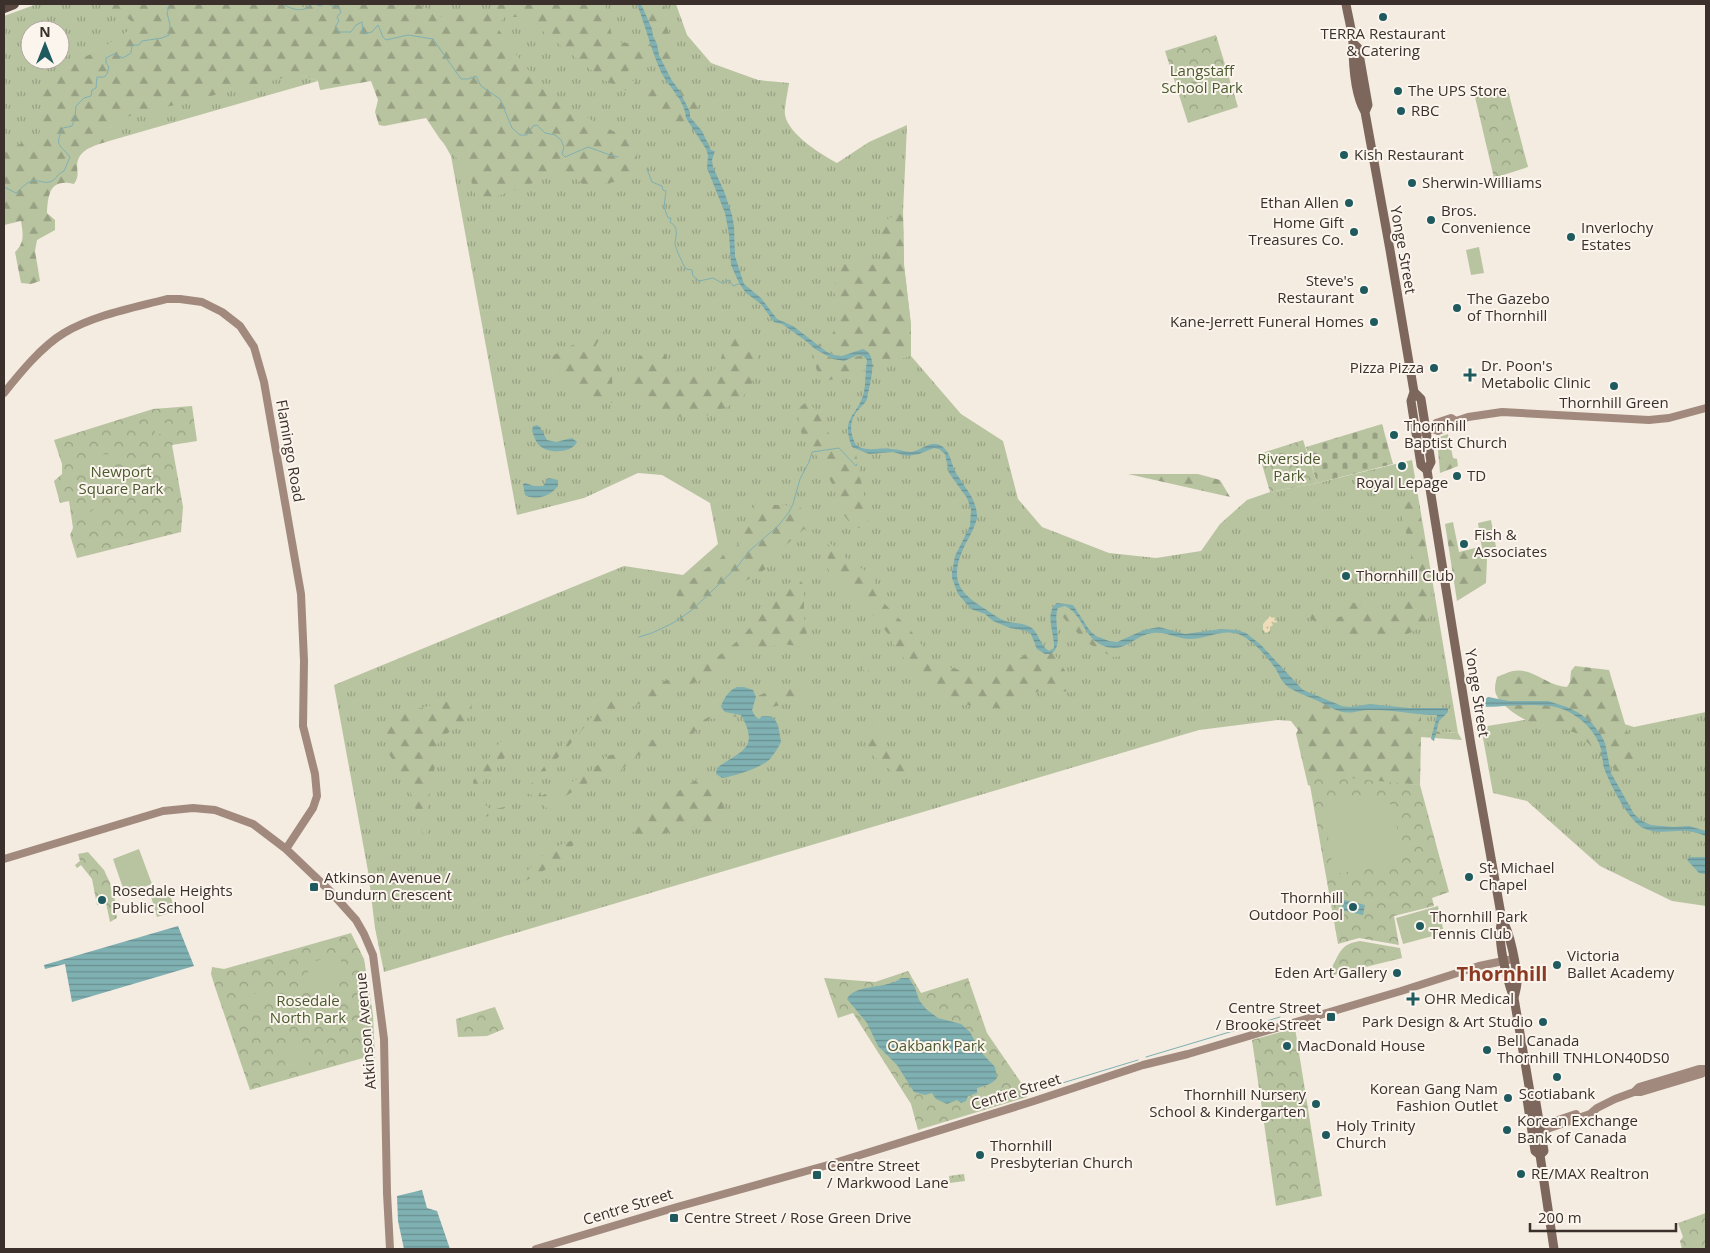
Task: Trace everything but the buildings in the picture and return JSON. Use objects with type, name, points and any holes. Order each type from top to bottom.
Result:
[{"type":"highway","points":[[4,8],[14,4]]},
{"type":"main road","name":"Yonge Street","points":[[1346,4],[1353,43],[1358,48],[1368,105],[1365,112],[1414,392],[1411,401],[1419,456],[1421,465],[1427,470]]},
{"type":"main road","name":"Yonge Street","points":[[1414,392],[1421,399],[1430,430],[1431,462],[1427,470],[1471,746],[1502,920],[1508,928],[1509,959],[1517,983],[1514,998],[1530,1092],[1535,1097],[1536,1128],[1544,1151],[1540,1155],[1554,1249]]},
{"type":"street","name":"Flamingo Road","points":[[4,393],[50,343],[63,334],[84,323],[167,299],[202,302],[222,312],[240,326],[254,347],[264,382],[301,594],[304,661],[303,726],[315,774],[317,796],[313,808],[286,848]]},
{"type":"street","points":[[1416,434],[1430,430],[1436,423],[1451,418],[1456,421],[1480,414],[1502,412],[1649,420],[1669,418],[1706,408]]},
{"type":"street","points":[[1419,456],[1430,453]]},
{"type":"street","name":"Atkinson Avenue","points":[[4,859],[163,811],[177,808],[215,810],[253,824],[286,848],[330,892],[356,920],[373,955],[384,1039],[387,1193],[392,1248]]},
{"type":"street","name":"Centre Street","points":[[536,1249],[834,1163],[1144,1065],[1188,1054],[1401,992],[1479,966],[1509,959]]},
{"type":"street","points":[[1536,1128],[1547,1129],[1590,1114],[1595,1109],[1614,1099],[1701,1074],[1706,1070]]},
{"type":"green space","points":[[37,4],[676,4],[687,35],[711,63],[758,80],[789,83],[785,112],[788,122],[806,143],[837,163],[869,142],[907,125],[903,212],[904,265],[911,325],[911,356],[961,414],[1003,441],[1018,499],[1042,527],[1109,553],[1156,558],[1201,551],[1220,524],[1247,500],[1270,492],[1317,483],[1412,460],[1458,733],[1278,720],[1199,730],[384,972],[375,928],[368,871],[334,685],[624,566],[683,575],[718,544],[710,503],[662,475],[638,473],[584,498],[517,515],[451,156],[388,42],[300,74],[318,81],[109,141],[109,129],[113,125],[4,155],[4,16]]},
{"type":"green space","points":[[105,4],[294,4],[306,8],[310,4],[418,4],[442,17],[490,10],[497,7],[496,4],[605,4],[612,36],[616,42],[628,43],[647,33],[644,4],[664,4],[671,52],[685,56],[691,61],[688,63],[667,62],[652,57],[645,58],[628,71],[628,78],[641,85],[653,88],[679,82],[684,85],[693,96],[699,110],[699,131],[683,128],[670,120],[664,113],[647,105],[631,93],[602,79],[535,25],[518,17],[504,17],[499,24],[499,30],[549,96],[600,125],[635,141],[638,151],[629,175],[614,182],[586,187],[566,171],[487,200],[477,198],[472,187],[471,175],[440,139],[426,118],[384,126],[379,125],[375,112],[378,100],[371,81],[320,90],[318,81],[299,74],[122,118],[109,129],[109,141],[91,147],[80,156],[74,184],[60,183],[52,189],[48,200],[47,213],[55,220],[55,230],[37,240],[35,251],[40,281],[31,284],[21,283],[15,252],[22,241],[21,221],[4,225],[4,153],[28,140],[38,138],[42,123],[43,94],[57,76],[64,70],[70,70],[70,65],[74,62],[91,54],[103,53],[108,44],[131,29],[132,22],[123,14],[105,6]]},
{"type":"green space","name":"Langstaff School Park","points":[[1216,35],[1238,107],[1188,123],[1165,51]]},
{"type":"green space","points":[[1507,87],[1528,167],[1494,178],[1475,97]]},
{"type":"green space","points":[[1218,88],[1222,101],[1204,107],[1200,94]]},
{"type":"green space","points":[[903,212],[904,265],[911,325],[911,356],[872,367],[871,356],[854,352],[842,356],[834,355],[818,345],[833,333],[839,317],[834,290],[837,265],[850,262],[870,265],[880,263],[880,227],[885,220]]},
{"type":"green space","points":[[1479,247],[1484,273],[1471,275],[1466,250]]},
{"type":"green space","points":[[605,328],[595,347],[601,360],[608,362],[611,367],[614,403],[589,397],[568,386],[555,375],[571,382],[550,364],[552,356]]},
{"type":"green space","points":[[740,333],[754,346],[757,354],[757,366],[751,386],[741,399],[713,415],[675,417],[656,411],[627,376],[636,360],[651,348],[664,352],[672,369],[683,373],[710,375],[720,362],[725,345]]},
{"type":"green space","points":[[815,349],[826,356],[839,360],[863,356],[867,361],[865,370],[823,382],[814,362]]},
{"type":"green space","points":[[808,401],[837,444],[856,454],[870,528],[854,528],[843,514],[841,500],[814,451],[803,438],[799,425],[798,408]]},
{"type":"green space","name":"Newport Square Park","points":[[192,406],[197,441],[172,445],[183,507],[181,532],[77,558],[70,535],[73,528],[69,501],[60,503],[54,481],[62,474],[62,464],[54,440],[153,409]]},
{"type":"green space","points":[[155,423],[166,423],[166,434],[155,434]]},
{"type":"green space","points":[[1382,424],[1393,464],[1317,483],[1306,447]]},
{"type":"green space","points":[[1448,434],[1453,458],[1457,459],[1458,466],[1440,473],[1437,438]]},
{"type":"green space","name":"Riverside Park","points":[[1303,440],[1317,483],[1270,492],[1259,454]]},
{"type":"green space","points":[[114,454],[115,481],[90,482],[89,455]]},
{"type":"green space","points":[[1383,468],[1389,484],[1381,487],[1376,470]]},
{"type":"green space","points":[[1373,471],[1379,488],[1371,490],[1366,474]]},
{"type":"green space","points":[[1128,474],[1198,474],[1220,480],[1230,497]]},
{"type":"green space","points":[[1363,474],[1369,491],[1361,493],[1356,477]]},
{"type":"green space","points":[[1411,496],[1417,497],[1432,583],[1431,613],[1425,625],[1402,637],[1382,639],[1334,631],[1281,606],[1322,616],[1341,617],[1345,599],[1375,612],[1389,612],[1404,606],[1410,595],[1411,555],[1399,501]]},
{"type":"green space","points":[[756,504],[799,506],[813,533],[837,548],[846,558],[871,575],[883,602],[911,631],[936,664],[976,674],[988,673],[997,667],[1022,657],[1036,645],[1037,649],[1051,654],[1054,653],[1075,687],[1075,692],[1042,690],[1029,695],[1019,704],[1009,705],[1003,709],[978,705],[950,705],[913,670],[865,605],[835,580],[826,566],[830,546],[804,529],[773,554],[766,569],[742,583],[682,629],[676,591],[738,545],[739,539],[740,544],[746,520]]},
{"type":"green space","points":[[98,506],[106,516],[92,527],[84,517]]},
{"type":"green space","points":[[1491,520],[1496,547],[1482,549],[1478,523]]},
{"type":"green space","points":[[1453,522],[1459,552],[1479,547],[1487,559],[1486,583],[1457,601],[1445,524]]},
{"type":"green space","points":[[798,578],[804,585],[804,617],[808,641],[805,647],[783,644],[738,652],[709,677],[626,709],[602,724],[587,724],[539,778],[541,796],[588,774],[606,757],[687,727],[769,691],[811,687],[814,685],[816,691],[797,700],[742,716],[709,719],[692,734],[637,756],[620,771],[591,781],[552,804],[549,810],[529,793],[495,814],[485,817],[478,809],[473,781],[500,742],[512,739],[509,753],[482,783],[480,797],[488,808],[498,808],[516,800],[555,753],[594,715],[602,704],[631,696],[646,687],[680,677],[709,662],[743,636],[782,589]]},
{"type":"green space","points":[[1065,606],[1077,616],[1087,634],[1119,648],[1128,644],[1131,651],[1125,656],[1112,657],[1086,642],[1057,611],[1058,608]]},
{"type":"green space","points":[[863,657],[866,658],[869,665],[869,675],[867,677],[862,666]]},
{"type":"green space","points":[[1575,666],[1609,670],[1631,744],[1632,755],[1638,767],[1635,772],[1618,773],[1579,734],[1545,723],[1535,725],[1510,710],[1496,695],[1497,677],[1513,671],[1527,672],[1553,684],[1567,687],[1570,682],[1571,671]]},
{"type":"green space","points":[[1293,688],[1304,688],[1324,704],[1341,707],[1401,707],[1421,710],[1421,730],[1458,733],[1462,740],[1421,737],[1420,785],[1379,783],[1325,791],[1308,785],[1296,734],[1298,730],[1287,716],[1289,710],[1311,709],[1308,703]]},
{"type":"green space","points":[[467,696],[472,709],[469,715],[459,726],[440,737],[435,751],[435,766],[428,804],[425,870],[425,843],[409,786],[389,754],[385,735],[390,721],[406,712]]},
{"type":"green space","points":[[1582,711],[1634,727],[1706,712],[1706,906],[1672,901],[1600,866],[1527,801],[1493,793],[1481,727]]},
{"type":"green space","points":[[872,721],[877,723],[891,753],[904,763],[906,771],[904,776],[899,777],[867,751]]},
{"type":"green space","points":[[1308,774],[1420,785],[1449,892],[1432,898],[1434,906],[1394,916],[1399,945],[1359,938],[1338,944]]},
{"type":"green space","points":[[701,777],[713,780],[719,790],[724,804],[724,821],[669,832],[647,840],[631,831],[614,833],[627,823]]},
{"type":"green space","points":[[1374,795],[1388,801],[1391,805],[1397,824],[1402,863],[1335,874],[1323,804]]},
{"type":"green space","points":[[577,840],[562,860],[522,883],[519,879],[548,850]]},
{"type":"green space","points":[[139,849],[152,884],[125,894],[113,859]]},
{"type":"green space","points":[[88,852],[104,870],[110,883],[117,918],[110,922],[106,903],[97,905],[92,879],[81,865],[77,868],[75,865],[80,861],[78,854]]},
{"type":"green space","points":[[168,888],[175,911],[157,917],[150,893]]},
{"type":"green space","points":[[112,890],[116,904],[109,905],[106,891]]},
{"type":"green space","points":[[136,903],[139,912],[128,915],[126,906]]},
{"type":"green space","name":"Thornhill Park Tennis Club","points":[[1438,906],[1444,933],[1403,944],[1396,918]]},
{"type":"green space","name":"Rosedale North Park","points":[[351,933],[364,959],[373,1015],[375,1059],[363,1058],[250,1090],[215,987],[211,974],[212,967],[224,969]]},
{"type":"green space","points":[[1360,941],[1400,948],[1402,958],[1333,975],[1331,969],[1341,950],[1348,944]]},
{"type":"green space","points":[[339,954],[347,980],[313,990],[306,964]]},
{"type":"green space","name":"Oakbank Park","points":[[908,971],[921,993],[968,978],[987,1033],[1022,1084],[1027,1097],[918,1130],[911,1104],[853,1013],[838,1018],[824,978],[875,982]]},
{"type":"green space","points":[[264,991],[267,1005],[250,1009],[247,996]]},
{"type":"green space","points":[[495,1007],[504,1029],[487,1036],[458,1037],[456,1019]]},
{"type":"green space","points":[[1295,1028],[1322,1196],[1276,1206],[1252,1040]]},
{"type":"green space","points":[[293,1042],[302,1042],[309,1046],[312,1055],[308,1065],[286,1070],[283,1050]]},
{"type":"green space","points":[[964,1174],[965,1181],[950,1183],[949,1176]]},
{"type":"green space","points":[[1706,1213],[1706,1249],[1682,1249],[1680,1241],[1683,1237],[1678,1223]]},
{"type":"sand","points":[[1270,616],[1272,618],[1275,617],[1274,620],[1278,622],[1272,623],[1270,631],[1266,633],[1263,630],[1263,624]]},
{"type":"water","points":[[637,4],[641,4],[652,29],[659,55],[690,112],[690,117],[702,131],[711,150],[715,151],[712,160],[713,167],[732,215],[735,256],[744,284],[761,298],[777,319],[793,326],[827,352],[842,356],[863,349],[868,352],[871,357],[872,371],[867,399],[853,417],[851,426],[856,445],[865,449],[894,449],[911,452],[934,444],[943,447],[948,453],[977,511],[975,524],[959,560],[957,572],[962,590],[969,597],[1002,620],[1032,628],[1049,651],[1054,648],[1051,611],[1057,603],[1073,605],[1090,631],[1096,636],[1109,641],[1117,642],[1144,630],[1159,627],[1185,634],[1221,629],[1237,630],[1246,633],[1261,645],[1303,690],[1342,706],[1350,707],[1370,704],[1409,708],[1448,708],[1448,712],[1439,721],[1434,741],[1431,739],[1437,715],[1377,710],[1348,713],[1336,710],[1287,686],[1262,652],[1252,642],[1235,633],[1229,632],[1190,639],[1153,633],[1146,634],[1124,646],[1111,648],[1097,643],[1076,615],[1065,606],[1058,608],[1056,620],[1058,639],[1055,650],[1051,654],[1045,654],[1037,649],[1031,634],[1027,631],[1010,628],[993,621],[985,614],[971,609],[958,594],[952,578],[952,572],[955,556],[970,526],[971,509],[967,498],[949,473],[945,454],[939,449],[934,448],[907,456],[893,452],[869,454],[852,447],[848,429],[849,423],[864,392],[867,360],[863,356],[858,355],[844,361],[833,359],[815,349],[782,324],[774,322],[761,304],[746,293],[739,283],[731,265],[729,234],[725,213],[707,168],[708,155],[706,149],[686,118],[680,100],[662,74]]},
{"type":"water","points":[[537,425],[547,440],[556,442],[572,438],[577,442],[574,446],[565,450],[554,451],[544,449],[537,443],[532,431],[533,426]]},
{"type":"water","points":[[548,478],[558,480],[558,486],[555,490],[543,497],[534,498],[525,495],[523,484],[543,486]]},
{"type":"water","points":[[737,687],[753,690],[756,697],[752,710],[755,716],[759,719],[762,716],[774,718],[778,725],[781,742],[766,762],[748,771],[722,778],[716,774],[717,768],[740,753],[748,743],[747,727],[741,715],[725,712],[721,707],[731,690]]},
{"type":"water","points":[[1488,697],[1509,701],[1548,701],[1579,713],[1592,723],[1601,735],[1605,743],[1611,773],[1634,814],[1642,821],[1651,825],[1689,826],[1706,831],[1706,836],[1688,831],[1665,832],[1648,830],[1637,824],[1620,801],[1611,783],[1604,768],[1602,751],[1597,739],[1589,727],[1578,717],[1565,710],[1551,706],[1483,707],[1482,702]]},
{"type":"water","points":[[1690,857],[1706,857],[1706,874],[1699,873],[1687,860]]},
{"type":"water","name":"Thornhill Outdoor Pool","points":[[1344,900],[1365,905],[1363,915],[1341,910]]},
{"type":"water","points":[[178,926],[194,966],[72,1002],[65,964],[45,969],[44,965]]},
{"type":"water","points":[[901,978],[909,978],[919,1000],[926,1009],[938,1018],[961,1024],[970,1032],[980,1051],[995,1067],[997,1078],[977,1088],[977,1093],[968,1096],[966,1101],[961,1103],[957,1100],[947,1104],[936,1099],[932,1093],[925,1095],[914,1092],[897,1065],[878,1046],[867,1023],[847,999],[851,994],[864,988],[888,984]]},
{"type":"water","points":[[422,1190],[427,1208],[437,1211],[450,1249],[404,1249],[398,1221],[397,1196]]},
{"type":"waterway","points":[[4,187],[16,193],[30,182],[49,182],[64,171],[70,157],[59,145],[60,134],[63,128],[72,126],[76,106],[84,98],[91,96],[92,90],[96,88],[97,77],[104,77],[107,74],[109,67],[106,63],[106,58],[114,54],[123,58],[131,53],[132,45],[139,45],[142,41],[169,35],[170,25],[167,13],[170,4]]},
{"type":"waterway","points":[[283,4],[298,10],[306,9],[312,4]]},
{"type":"waterway","points":[[315,4],[320,6],[324,4]]},
{"type":"waterway","points":[[329,4],[339,8],[341,12],[337,17],[339,21],[335,27],[338,32],[351,32],[356,25],[362,22],[363,34],[372,32],[378,25],[386,40],[408,35],[433,39],[461,79],[476,76],[481,86],[500,99],[512,128],[520,135],[527,135],[533,126],[537,125],[545,133],[555,135],[561,140],[564,147],[562,154],[565,157],[588,147],[618,157]]},
{"type":"waterway","points":[[647,169],[652,182],[662,186],[663,190],[666,191],[664,207],[668,218],[671,218],[670,222],[675,226],[675,245],[686,269],[692,270],[693,276],[699,281],[713,278],[722,283],[729,280],[733,286],[741,283]]},
{"type":"waterway","points":[[639,637],[673,623],[692,610],[738,566],[748,552],[778,526],[793,504],[800,479],[812,452],[839,448],[856,466],[857,464]]},
{"type":"waterway","points":[[1146,1057],[1280,1017]]},
{"type":"waterway","points":[[1036,1091],[1138,1060]]},
{"type":"waterway","points":[[1001,1090],[1010,1099],[1024,1095]]},
{"type":"place","name":"TERRA Restaurant & Catering","points":[[1383,17]]},
{"type":"place","name":"The UPS Store","points":[[1398,91]]},
{"type":"place","name":"RBC","points":[[1401,111]]},
{"type":"place","name":"Kish Restaurant","points":[[1344,155]]},
{"type":"place","name":"Sherwin-Williams","points":[[1412,183]]},
{"type":"place","name":"Ethan Allen","points":[[1349,203]]},
{"type":"place","name":"Bros. Convenience","points":[[1431,220]]},
{"type":"place","name":"Home Gift Treasures Co.","points":[[1354,232]]},
{"type":"place","name":"Inverlochy Estates","points":[[1571,237]]},
{"type":"place","name":"Steve's Restaurant","points":[[1364,290]]},
{"type":"place","name":"The Gazebo of Thornhill","points":[[1457,308]]},
{"type":"place","name":"Kane-Jerrett Funeral Homes","points":[[1374,322]]},
{"type":"place","name":"Pizza Pizza","points":[[1434,368]]},
{"type":"place","name":"Dr. Poon's Metabolic Clinic","points":[[1470,375]]},
{"type":"place","name":"Thornhill Green","points":[[1614,386]]},
{"type":"place","name":"Thornhill Baptist Church","points":[[1394,435]]},
{"type":"place","name":"Royal Lepage","points":[[1402,466]]},
{"type":"place","name":"TD","points":[[1457,476]]},
{"type":"place","name":"Fish & Associates","points":[[1464,544]]},
{"type":"place","name":"Thornhill Club","points":[[1346,576]]},
{"type":"place","name":"St. Michael Chapel","points":[[1469,877]]},
{"type":"place","name":"Atkinson Avenue / Dundurn Crescent","points":[[314,887]]},
{"type":"place","name":"Rosedale Heights Public School","points":[[102,900]]},
{"type":"place","name":"Thornhill Outdoor Pool","points":[[1353,907]]},
{"type":"place","name":"Thornhill Park Tennis Club","points":[[1420,926]]},
{"type":"place","name":"Victoria Ballet Academy","points":[[1557,965]]},
{"type":"place","name":"Eden Art Gallery","points":[[1397,973]]},
{"type":"place","name":"OHR Medical","points":[[1413,999]]},
{"type":"place","name":"Centre Street / Brooke Street","points":[[1331,1017]]},
{"type":"place","name":"Park Design & Art Studio","points":[[1543,1022]]},
{"type":"place","name":"MacDonald House","points":[[1287,1046]]},
{"type":"place","name":"Bell Canada Thornhill TNHLON40DS0","points":[[1487,1050]]},
{"type":"place","name":"Scotiabank","points":[[1557,1077]]},
{"type":"place","name":"Korean Gang Nam Fashion Outlet","points":[[1508,1098]]},
{"type":"place","name":"Thornhill Nursery School & Kindergarten","points":[[1316,1104]]},
{"type":"place","name":"Korean Exchange Bank of Canada","points":[[1507,1130]]},
{"type":"place","name":"Holy Trinity Church","points":[[1326,1135]]},
{"type":"place","name":"Thornhill Presbyterian Church","points":[[980,1155]]},
{"type":"place","name":"RE/MAX Realtron","points":[[1521,1174]]},
{"type":"place","name":"Centre Street / Markwood Lane","points":[[817,1175]]},
{"type":"place","name":"Centre Street / Rose Green Drive","points":[[674,1218]]},
{"type":"district","name":"Thornhill","points":[[1502,974]]}]
